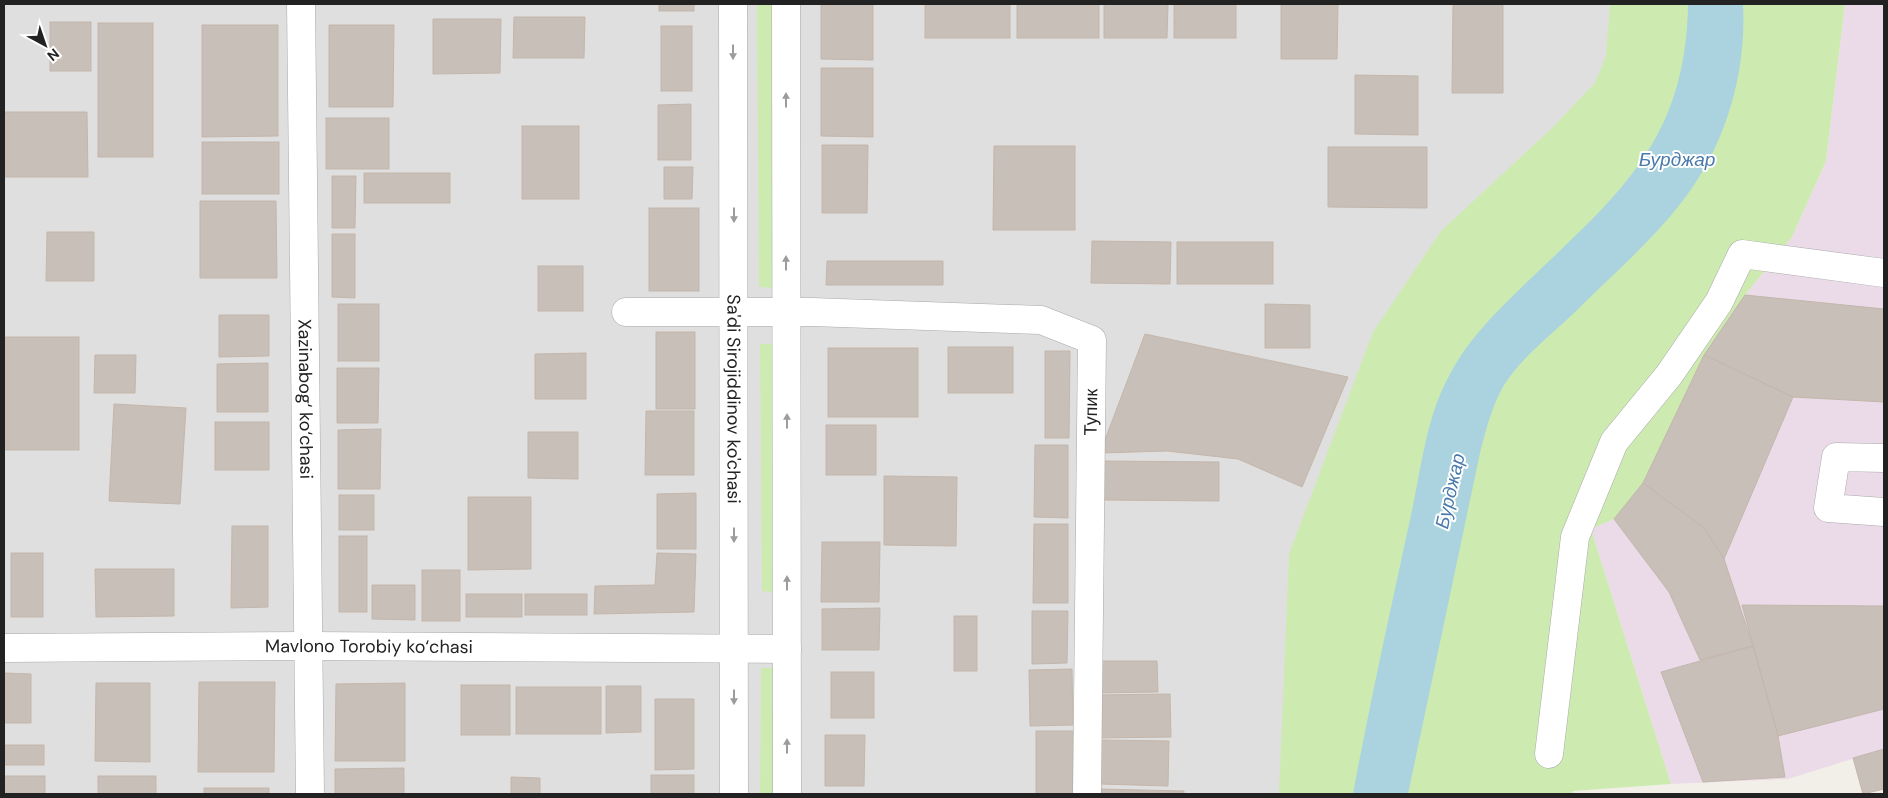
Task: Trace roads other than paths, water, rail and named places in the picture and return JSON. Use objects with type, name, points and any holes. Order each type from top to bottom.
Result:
[{"type":"street","name":"Xazinabog‘ ko‘chasi","points":[[301,4],[310,646],[310,794]]},
{"type":"street","name":"Sa'di Sirojiddinov ko'chasi","points":[[733,4],[734,794]]},
{"type":"street","points":[[786,4],[787,794]]},
{"type":"street","points":[[1549,754],[1575,537],[1614,442],[1669,375],[1719,302],[1742,254],[1884,274]]},
{"type":"street","points":[[626,312],[786,312]]},
{"type":"street","name":"Тупик","points":[[786,312],[1041,320],[1092,340],[1087,794]]},
{"type":"street","points":[[1884,458],[1836,457],[1828,508],[1884,512]]},
{"type":"street","name":"Mavlono Torobiy ko‘chasi","points":[[4,648],[310,646],[787,649]]},
{"type":"water","name":"Бурджар","points":[[1688,4],[1743,4],[1743,30],[1737,83],[1721,134],[1710,158],[1696,181],[1669,218],[1573,314],[1527,356],[1504,385],[1487,426],[1480,453],[1408,794],[1353,794],[1425,445],[1434,410],[1456,364],[1483,327],[1590,221],[1641,162],[1660,129],[1675,93],[1684,52]]}]
